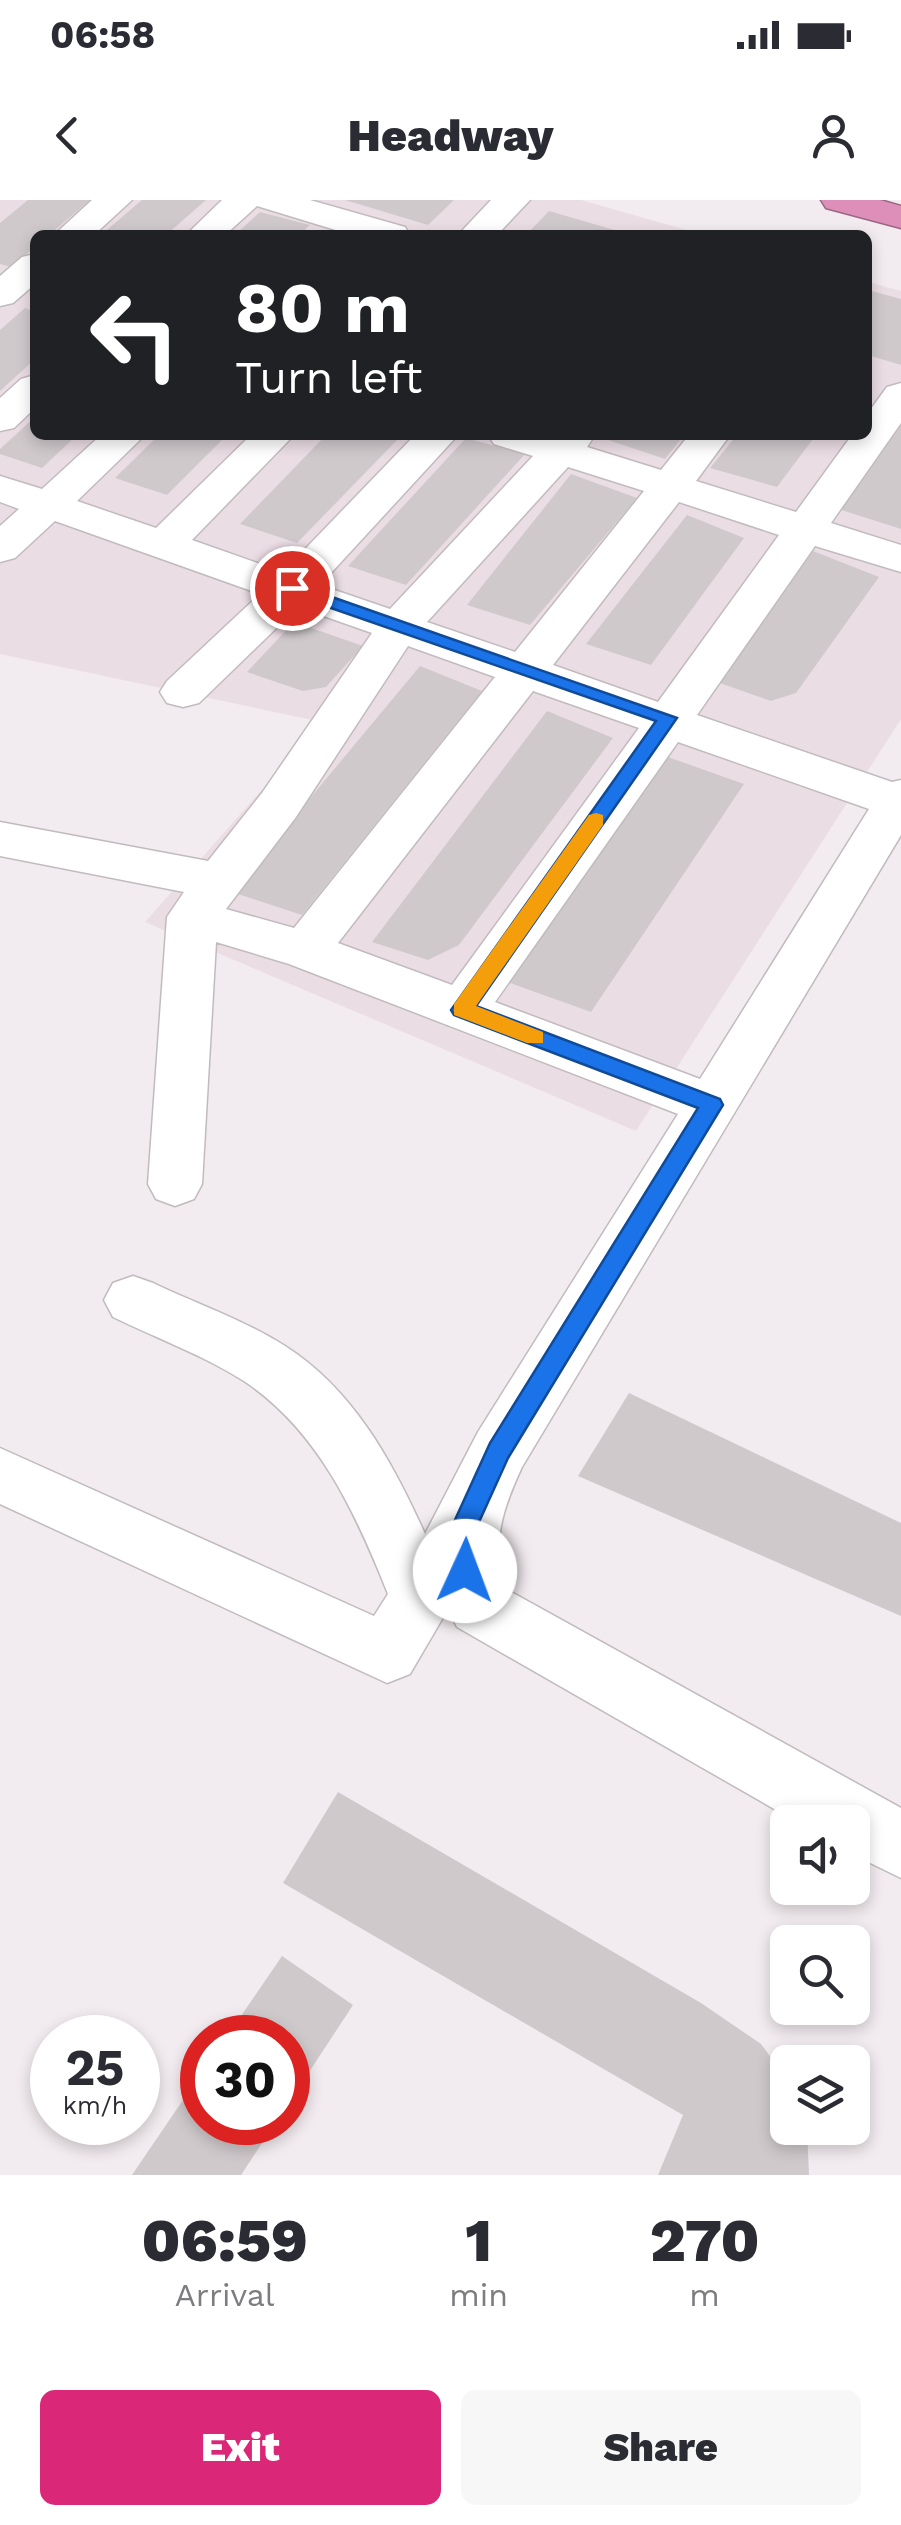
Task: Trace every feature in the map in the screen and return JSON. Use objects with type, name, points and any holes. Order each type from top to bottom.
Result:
[{"type":"highway","points":[[839,200],[901,217]]},
{"type":"street","points":[[78,230],[114,200]]},
{"type":"street","points":[[210,230],[243,200]]},
{"type":"street","points":[[271,200],[341,229]]},
{"type":"street","points":[[481,230],[512,200]]},
{"type":"street","points":[[872,374],[901,383]]},
{"type":"street","points":[[0,419],[30,392]]},
{"type":"street","points":[[872,435],[901,395]]},
{"type":"street","points":[[0,549],[119,440]]},
{"type":"street","points":[[164,544],[269,440]]},
{"type":"street","points":[[183,692],[292,588],[433,440]]},
{"type":"street","points":[[305,950],[706,440]]},
{"type":"street","points":[[462,1010],[868,440]]},
{"type":"street","points":[[175,1184],[206,899],[279,805],[399,626],[567,443],[670,486],[901,559]]},
{"type":"street","points":[[0,488],[900,800],[499,1451],[466,1522],[387,1652],[0,1475]]},
{"type":"street","points":[[0,838],[206,899],[305,950],[712,1105]]},
{"type":"street","points":[[133,1300],[266,1365],[325,1416],[398,1540],[421,1597]]},
{"type":"street","points":[[466,1522],[465,1571],[478,1608],[901,1845]]},
{"type":"shaded area","points":[[0,200],[581,200],[686,230],[30,230],[30,440],[872,440],[872,283],[901,291],[901,719],[636,1131],[145,922],[322,722],[0,654]]},
{"type":"building","points":[[28,200],[90,200],[55,230],[30,230],[30,251],[11,267],[0,264],[0,223]]},
{"type":"building","points":[[142,200],[206,200],[172,230],[107,230]]},
{"type":"building","points":[[345,200],[454,200],[428,225]]},
{"type":"building","points":[[549,211],[614,230],[531,230]]},
{"type":"building","points":[[260,212],[310,225],[304,230],[240,230]]},
{"type":"building","points":[[872,291],[901,299],[901,365],[872,356]]},
{"type":"building","points":[[25,308],[30,310],[30,364],[0,391],[0,330]]},
{"type":"building","points":[[901,413],[901,529],[832,507]]},
{"type":"building","points":[[30,422],[30,440],[72,440],[42,468],[0,454],[0,449]]},
{"type":"building","points":[[154,440],[222,440],[167,495],[115,478]]},
{"type":"building","points":[[321,440],[397,440],[297,543],[240,524]]},
{"type":"building","points":[[464,440],[525,454],[406,585],[348,566]]},
{"type":"building","points":[[608,440],[680,440],[665,459]]},
{"type":"building","points":[[733,440],[812,440],[777,487],[710,468]]},
{"type":"building","points":[[571,474],[637,498],[530,625],[467,605]]},
{"type":"building","points":[[687,515],[744,538],[651,665],[586,644]]},
{"type":"building","points":[[813,551],[879,577],[796,693],[771,701],[714,681]]},
{"type":"building","points":[[294,622],[363,646],[326,687],[303,691],[247,672]]},
{"type":"building","points":[[420,666],[482,691],[302,915],[232,892]]},
{"type":"building","points":[[547,711],[613,738],[459,945],[428,960],[372,942]]},
{"type":"building","points":[[665,756],[744,784],[591,1012],[510,983]]},
{"type":"building","points":[[629,1393],[901,1523],[901,1616],[578,1476]]},
{"type":"building","points":[[338,1792],[701,2003],[761,2044],[770,2056],[770,2145],[808,2145],[809,2175],[658,2175],[683,2115],[283,1883]]},
{"type":"building","points":[[282,1956],[353,2005],[310,2070],[310,2015],[242,2015]]},
{"type":"building","points":[[180,2104],[180,2145],[261,2145],[241,2175],[132,2175],[152,2145],[160,2145],[160,2134]]},
{"type":"slow traffic","points":[[535,1037],[462,1010],[596,820]]},
{"type":"route","points":[[292,588],[668,718],[462,1010],[712,1105],[499,1451],[466,1522],[465,1571]]}]
